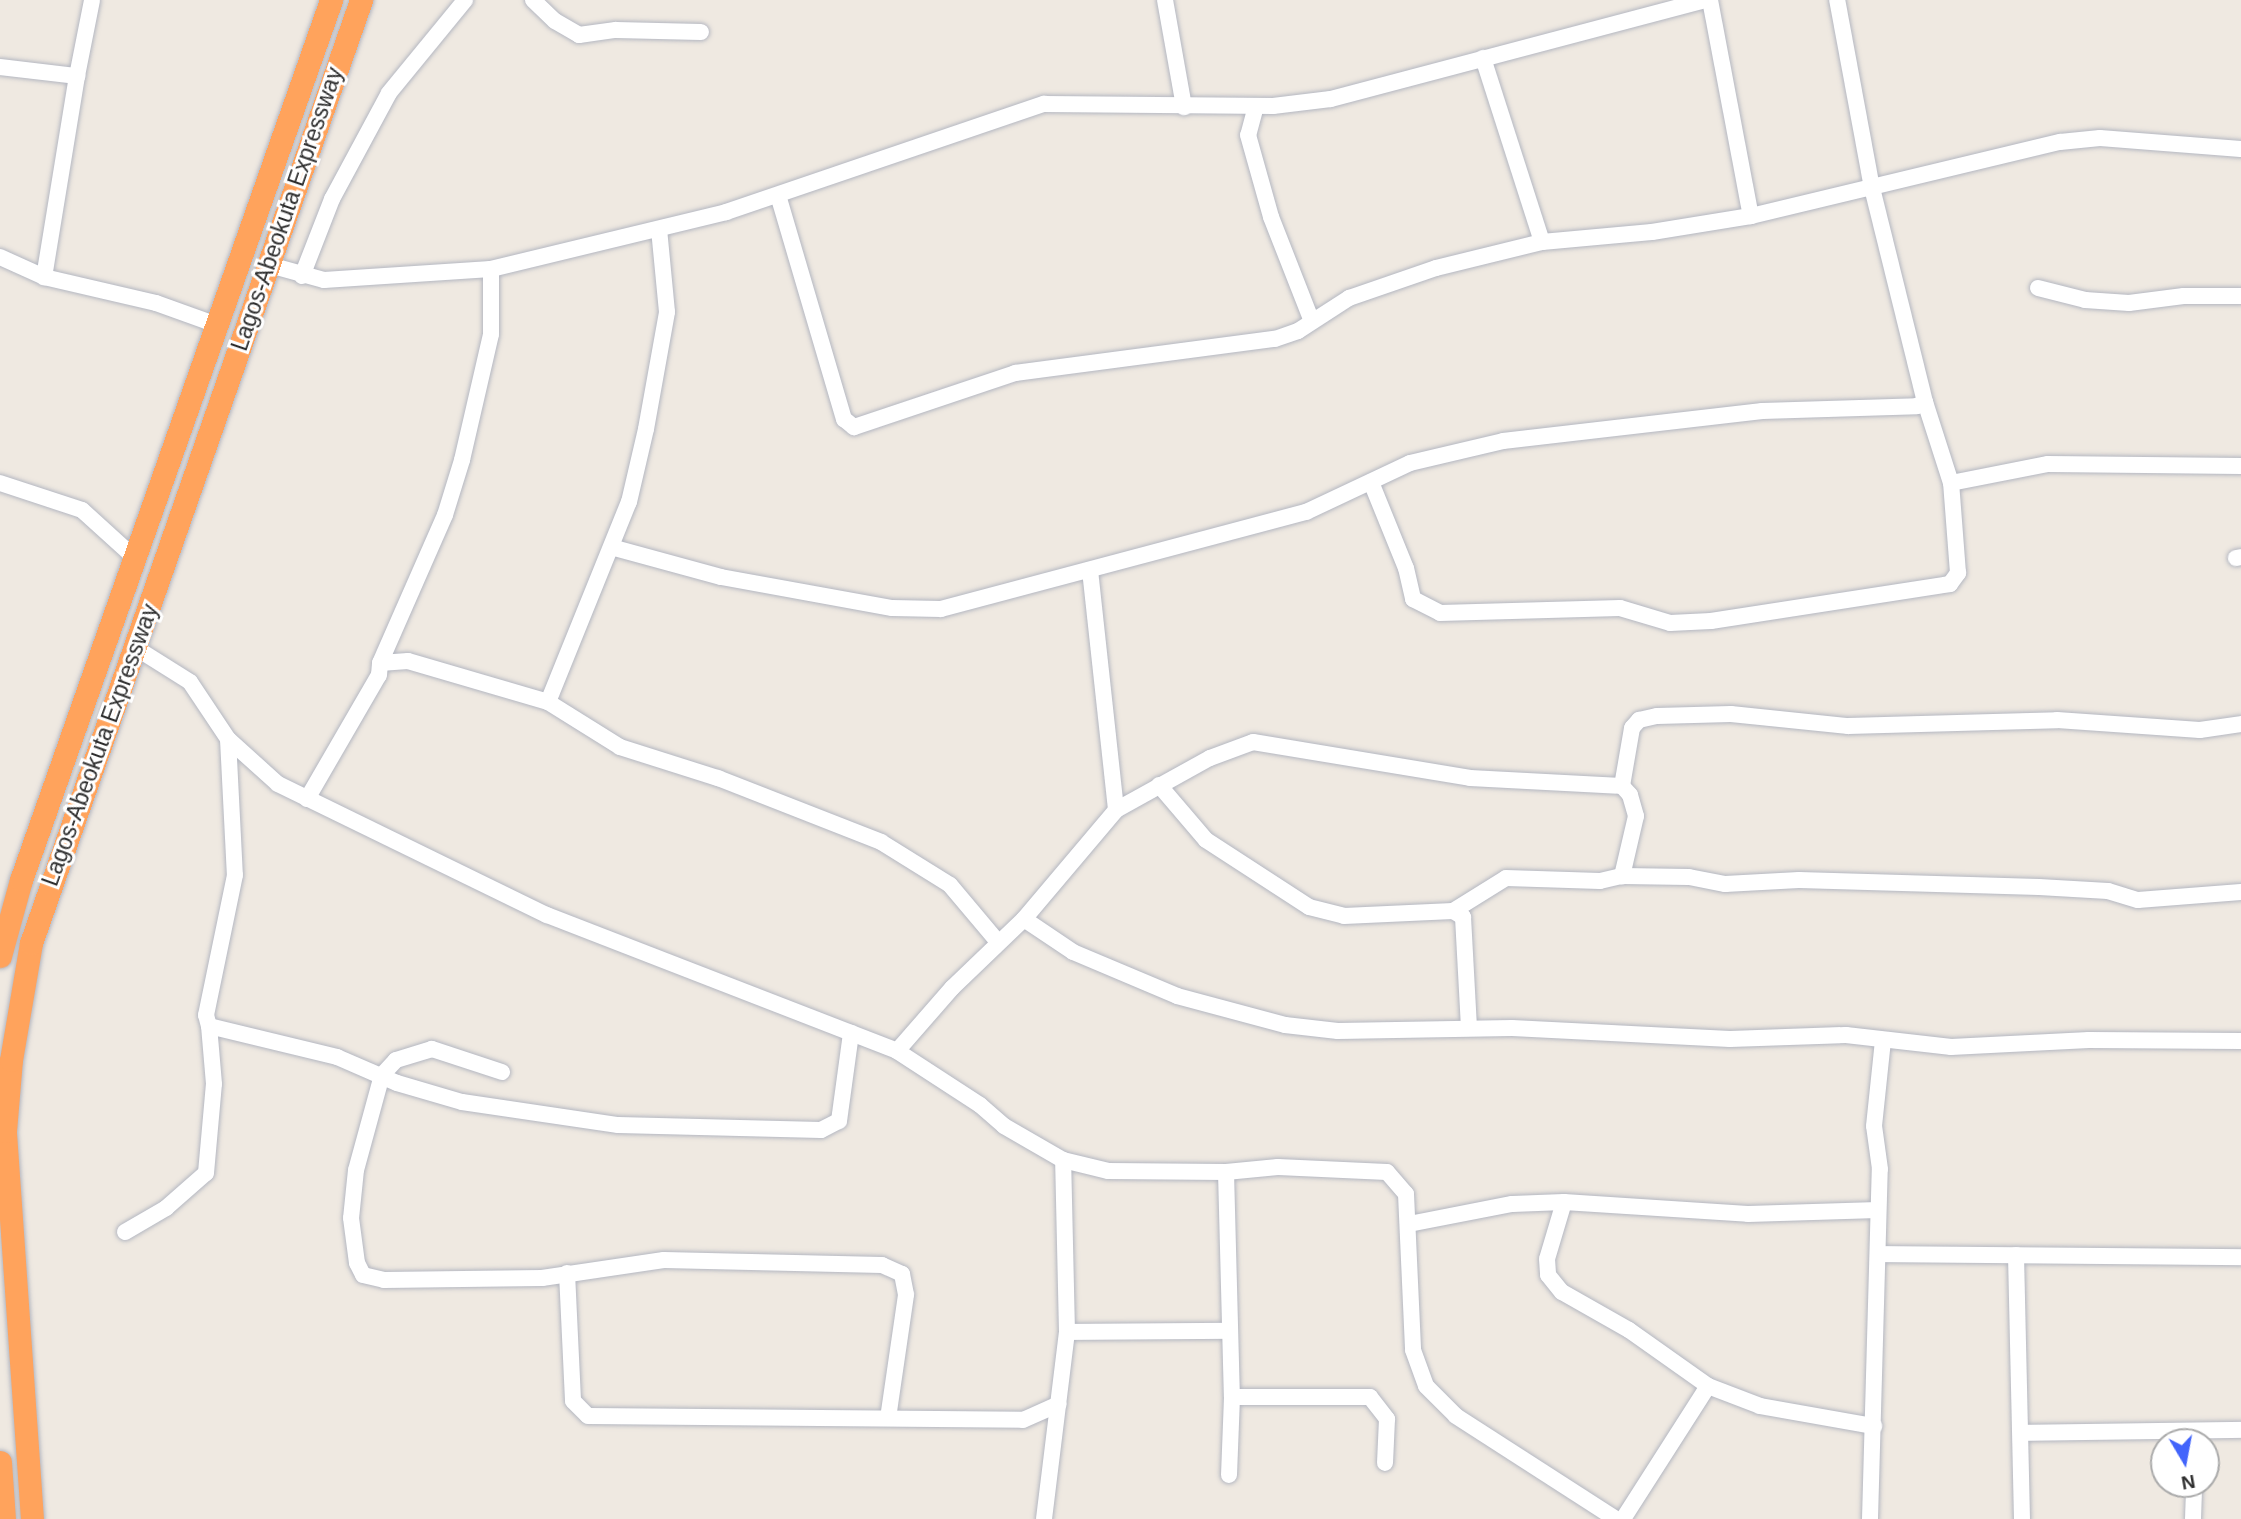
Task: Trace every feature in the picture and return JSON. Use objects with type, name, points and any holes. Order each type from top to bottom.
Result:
[{"type":"highway","name":"Lagos-Abeokuta Expressway","points":[[0,956],[21,880],[331,0]]},
{"type":"highway","name":"Lagos-Abeokuta Expressway","points":[[32,1519],[6,1190],[5,1131],[11,1060],[31,943],[136,648],[266,264],[361,0]]},
{"type":"highway","points":[[0,1462],[4,1519]]},
{"type":"street","points":[[44,277],[92,0]]},
{"type":"street","points":[[302,276],[332,199],[389,93],[464,0]]},
{"type":"street","points":[[533,0],[555,21],[579,34],[616,30],[701,32]]},
{"type":"street","points":[[1165,0],[1184,107]]},
{"type":"street","points":[[266,264],[302,276],[369,279],[491,269],[659,229],[778,195],[1044,104],[1256,106],[1331,99],[1663,5],[1709,0],[1751,216]]},
{"type":"street","points":[[1371,482],[1406,568],[1413,599],[1440,613],[1620,608],[1670,623],[1711,621],[1950,584],[1958,573],[1951,483],[1925,402],[1872,188],[1837,0]]},
{"type":"street","points":[[1483,58],[1542,242]]},
{"type":"street","points":[[0,67],[71,78],[77,75]]},
{"type":"street","points":[[1256,106],[1248,135],[1271,217],[1311,319]]},
{"type":"street","points":[[778,195],[844,419],[854,427],[1016,373],[1275,339],[1298,331],[1311,319],[1349,298],[1436,268],[1542,242],[1652,232],[1751,216],[2060,142],[2100,138],[2241,149]]},
{"type":"street","points":[[548,702],[629,502],[646,429],[667,312],[659,229]]},
{"type":"street","points":[[0,257],[27,266],[44,277],[156,303],[217,325]]},
{"type":"street","points":[[307,799],[379,675],[380,663],[445,515],[462,460],[491,334],[491,269]]},
{"type":"street","points":[[2038,288],[2085,300],[2129,303],[2184,296],[2241,296]]},
{"type":"street","points":[[611,547],[721,577],[892,608],[941,609],[1306,512],[1410,463],[1503,441],[1762,411],[1917,407],[1925,402]]},
{"type":"street","points":[[1951,483],[2048,464],[2241,466]]},
{"type":"street","points":[[0,483],[82,510],[135,558]]},
{"type":"street","points":[[1090,570],[1116,810]]},
{"type":"street","points":[[136,648],[190,682],[228,740],[252,765],[307,799],[547,915],[897,1051],[980,1105],[1004,1126],[1063,1160],[1108,1171],[1226,1172],[1279,1167],[1387,1172],[1406,1194],[1413,1350],[1426,1386],[1456,1416],[1616,1519]]},
{"type":"street","points":[[380,663],[408,661],[548,702],[620,747],[718,778],[901,853],[950,886],[998,942]]},
{"type":"street","points":[[1622,786],[1632,729],[1639,720],[1657,716],[1731,713],[1848,726],[2057,720],[2200,730],[2241,724]]},
{"type":"street","points":[[125,1232],[166,1208],[206,1173],[214,1084],[206,1015],[235,875],[228,740]]},
{"type":"street","points":[[897,1051],[998,942],[1024,919],[1116,810],[1159,785],[1253,742],[1470,779],[1622,786],[1630,795],[1636,816],[1622,876]]},
{"type":"street","points":[[1159,785],[1206,840],[1309,907],[1344,916],[1453,911],[1506,878],[1600,881],[1622,876],[1689,877],[1725,884],[1799,880],[2039,887],[2108,891],[2138,900],[2241,891]]},
{"type":"street","points":[[1453,911],[1463,917],[1466,929],[1469,1028]]},
{"type":"street","points":[[1024,919],[1073,951],[1177,996],[1285,1025],[1375,1033],[1469,1028],[1730,1039],[1846,1035],[1951,1047],[2089,1040],[2241,1041]]},
{"type":"street","points":[[209,1026],[337,1057],[462,1102],[618,1125],[821,1130],[839,1121],[851,1033]]},
{"type":"street","points":[[1870,1519],[1880,1169],[1874,1126],[1883,1041]]},
{"type":"street","points":[[502,1072],[432,1049],[396,1060],[382,1075],[356,1170],[351,1218],[357,1263],[363,1275],[384,1280],[542,1278],[664,1260],[892,1267],[902,1274],[906,1295],[888,1418]]},
{"type":"street","points":[[1044,1519],[1067,1332],[1063,1160]]},
{"type":"street","points":[[1226,1172],[1228,1331],[1232,1397],[1229,1475]]},
{"type":"street","points":[[1409,1224],[1512,1204],[1564,1202],[1748,1214],[1878,1210]]},
{"type":"street","points":[[1564,1202],[1547,1259],[1552,1284],[1629,1330],[1708,1385],[1760,1406],[1874,1426]]},
{"type":"street","points":[[1878,1254],[2239,1257]]},
{"type":"street","points":[[2016,1255],[2022,1519]]},
{"type":"street","points":[[567,1273],[573,1402],[580,1412],[605,1417],[1023,1420],[1059,1404]]},
{"type":"street","points":[[1067,1332],[1228,1331]]},
{"type":"street","points":[[1623,1519],[1708,1385]]},
{"type":"street","points":[[1232,1397],[1370,1397],[1387,1419],[1385,1463]]},
{"type":"street","points":[[2220,1433],[2241,1430]]},
{"type":"street","points":[[2021,1433],[2150,1436]]},
{"type":"street","points":[[2193,1498],[2193,1519]]}]
